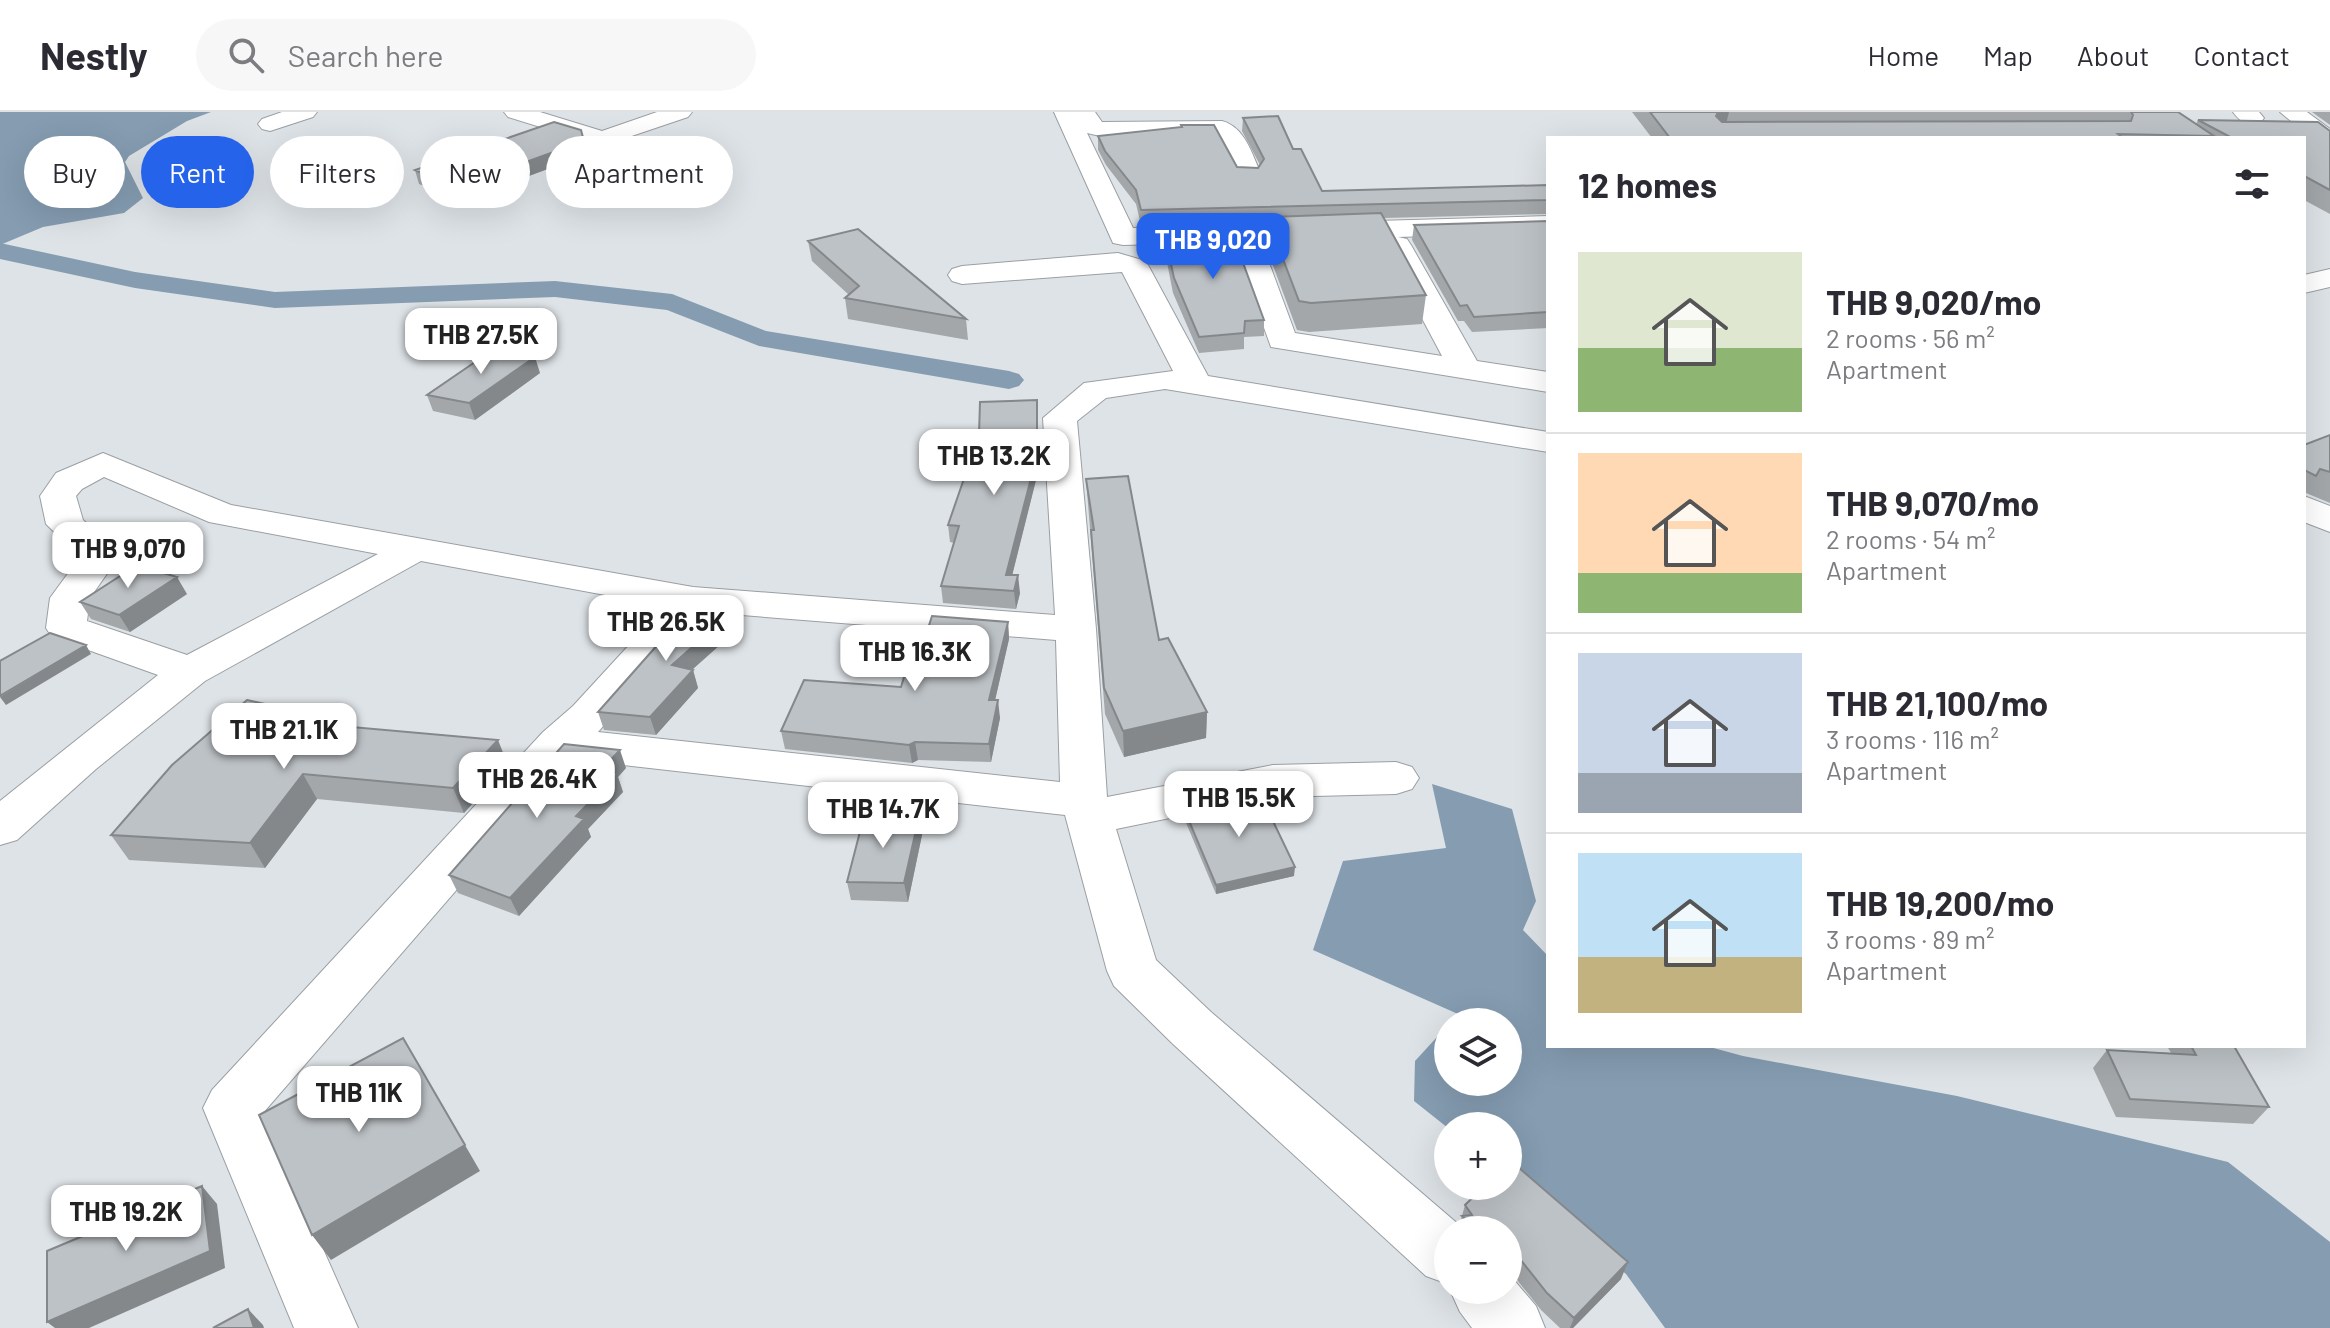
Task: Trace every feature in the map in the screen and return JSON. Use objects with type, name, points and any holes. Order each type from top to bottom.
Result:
[{"type":"street","points":[[270,124],[305,112]]},
{"type":"street","points":[[516,112],[602,139],[680,112]]},
{"type":"street","points":[[1066,112],[1123,237],[1389,229],[1545,229]]},
{"type":"street","points":[[1083,112],[1097,128],[1222,128],[1231,136],[1248,174]]},
{"type":"street","points":[[2294,113],[2330,114]]},
{"type":"street","points":[[2294,113],[2330,141]]},
{"type":"street","points":[[1389,229],[1465,369]]},
{"type":"street","points":[[1244,233],[1282,340],[1546,382]]},
{"type":"street","points":[[962,275],[1118,262],[1132,266],[1138,271],[1196,385]]},
{"type":"street","points":[[2306,284],[2330,278]]},
{"type":"street","points":[[1434,1243],[1192,1028],[1133,971],[1086,810],[1060,418],[1096,390],[1165,379],[1546,442]]},
{"type":"street","points":[[190,671],[66,628],[70,598],[101,555],[65,524],[58,496],[69,481],[103,464],[222,514],[693,599],[1076,629]]},
{"type":"street","points":[[2306,508],[2330,521]]},
{"type":"street","points":[[0,828],[80,758],[190,671],[413,550]]},
{"type":"street","points":[[326,1328],[232,1108],[559,743],[589,716],[693,599]]},
{"type":"street","points":[[559,743],[1086,810],[1273,781],[1396,778]]},
{"type":"street","points":[[1493,1304],[1513,1328]]},
{"type":"water","points":[[0,112],[211,112],[187,121],[162,136],[141,136],[141,149],[125,162],[141,200],[124,213],[43,227],[0,245]]},
{"type":"water","points":[[1432,784],[1512,809],[1536,901],[1523,930],[1546,954],[1546,1048],[1713,1048],[1957,1096],[2228,1162],[2330,1242],[2330,1328],[1665,1328],[1626,1274],[1522,1189],[1522,1112],[1434,1112],[1434,1117],[1414,1101],[1415,1061],[1434,1040],[1434,1096],[1522,1096],[1522,1008],[1444,1008],[1313,950],[1343,861],[1446,848]]},
{"type":"building","points":[[1650,112],[1718,112],[1716,116],[1722,122],[2131,121],[2131,112],[2178,112],[2214,136],[2118,134],[2120,136],[1668,136]]},
{"type":"building","points":[[1278,116],[1293,149],[1301,149],[1322,191],[1546,185],[1546,200],[1141,210],[1136,190],[1105,151],[1098,136],[1181,125],[1214,125],[1237,167],[1258,168],[1264,159],[1243,118]]},
{"type":"building","points":[[2198,120],[2318,122],[2330,131],[2330,190],[2306,177],[2306,136],[2228,136]]},
{"type":"building","points":[[554,122],[581,130],[583,136],[546,136],[546,155],[530,161],[530,136],[513,136]]},
{"type":"building","points":[[1381,213],[1426,295],[1311,303],[1299,301],[1267,217]]},
{"type":"building","points":[[1546,221],[1546,312],[1474,317],[1467,305],[1460,306],[1414,225]]},
{"type":"building","points":[[858,229],[966,319],[845,298],[859,286],[808,241]]},
{"type":"building","points":[[1231,230],[1264,320],[1245,321],[1244,333],[1199,337],[1174,278],[1164,232]]},
{"type":"building","points":[[494,349],[535,357],[469,403],[427,395]]},
{"type":"building","points":[[1037,400],[1037,455],[1006,575],[1018,575],[1014,591],[941,586],[959,526],[948,525],[968,467],[978,467],[980,402]]},
{"type":"building","points":[[2330,435],[2330,472],[2320,469],[2316,476],[2306,471],[2306,444]]},
{"type":"building","points":[[1128,476],[1159,640],[1168,638],[1207,712],[1123,731],[1104,688],[1091,530],[1094,530],[1086,479]]},
{"type":"building","points":[[137,565],[177,577],[119,615],[80,602]]},
{"type":"building","points":[[699,598],[735,609],[672,665],[693,670],[650,717],[598,712]]},
{"type":"building","points":[[932,616],[1008,622],[989,700],[998,700],[989,744],[915,742],[909,745],[781,731],[804,680],[901,687],[915,641],[924,641]]},
{"type":"building","points":[[50,633],[86,645],[0,696],[0,661]]},
{"type":"building","points":[[247,700],[296,711],[284,721],[498,740],[453,788],[303,774],[250,843],[111,835],[172,765]]},
{"type":"building","points":[[564,744],[620,750],[602,769],[617,774],[576,816],[584,819],[510,898],[449,875]]},
{"type":"building","points":[[1260,794],[1295,867],[1216,885],[1184,809]]},
{"type":"building","points":[[864,816],[919,817],[904,883],[847,882]]},
{"type":"building","points":[[403,1038],[465,1145],[312,1235],[259,1115]]},
{"type":"building","points":[[2192,1048],[2235,1048],[2269,1107],[2130,1099],[2107,1050],[2196,1055]]},
{"type":"building","points":[[1522,1170],[1628,1262],[1574,1318],[1547,1293],[1522,1262],[1522,1216],[1462,1216],[1472,1215],[1465,1205],[1470,1200],[1522,1200]]},
{"type":"building","points":[[202,1186],[210,1251],[47,1322],[47,1251]]},
{"type":"building","points":[[248,1309],[254,1328],[213,1328]]},
{"type":"waterway","points":[[0,251],[135,280],[275,300],[555,289],[672,302],[759,338],[1009,380]]}]
